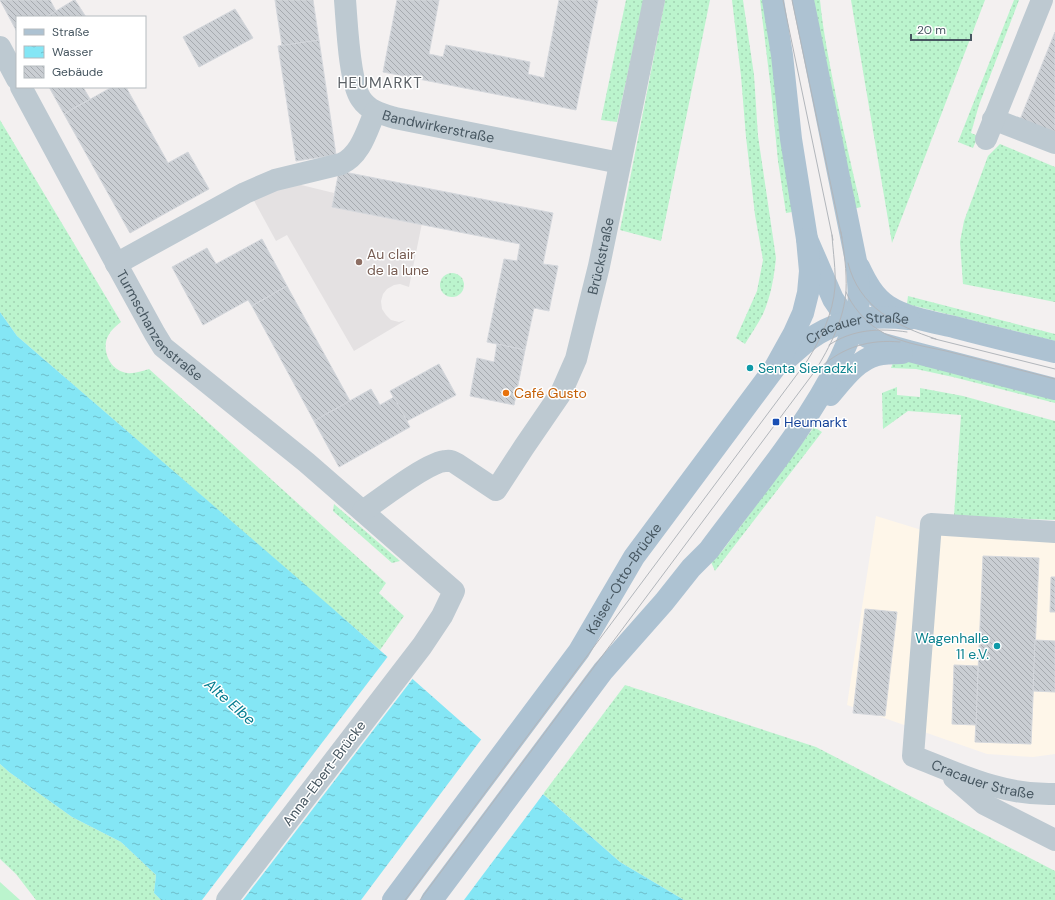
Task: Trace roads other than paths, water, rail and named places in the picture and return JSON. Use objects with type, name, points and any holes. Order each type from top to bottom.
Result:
[{"type":"main road","points":[[773,0],[782,55],[791,139],[808,239],[833,299],[854,325]]},
{"type":"main road","points":[[432,900],[603,671],[647,622],[691,568],[709,550],[803,424],[831,377],[844,351],[858,310],[859,290],[856,261],[803,0]]},
{"type":"main road","name":"Kaiser-Otto-Brücke","points":[[393,900],[579,652],[592,631],[607,601],[634,557],[774,369],[794,333],[803,313],[808,293],[810,271],[808,239]]},
{"type":"main road","name":"Cracauer Straße","points":[[856,261],[867,284],[888,306],[928,322]]},
{"type":"main road","name":"Cracauer Straße","points":[[774,369],[817,335],[854,325],[865,318],[904,319],[928,322],[1055,352]]},
{"type":"main road","name":"Cracauer Straße","points":[[854,325],[875,341],[1055,389]]},
{"type":"main road","name":"Cracauer Straße","points":[[803,424],[855,367],[867,359],[877,355],[907,353],[921,354]]},
{"type":"street","name":"Bandwirkerstraße","points":[[344,0],[355,87],[360,99],[375,112],[395,118],[620,163]]},
{"type":"street","name":"Brückstraße","points":[[363,511],[408,479],[437,463],[446,460],[457,464],[496,490],[561,393],[576,359],[599,266],[654,0]]},
{"type":"street","points":[[1042,0],[990,129],[1055,143]]},
{"type":"street","points":[[0,47],[16,77]]},
{"type":"street","name":"Turmschanzenstraße","points":[[22,88],[116,264],[155,334],[164,347],[363,511],[454,591],[442,616],[422,646]]},
{"type":"street","points":[[116,264],[264,184],[341,164],[347,161],[359,148],[375,112]]},
{"type":"street","name":"Cracauer Straße","points":[[1055,532],[931,524],[913,756],[1008,791],[1032,794],[1055,794]]},
{"type":"street","name":"Anna-Ebert-Brücke","points":[[227,900],[422,646]]},
{"type":"street","points":[[941,767],[984,804],[1055,840]]},
{"type":"water","name":"Alte Elbe","points":[[0,312],[17,336],[331,607],[620,862],[684,900],[161,900],[154,893],[156,875],[121,842],[72,817],[9,772],[0,764]]},
{"type":"tram line","points":[[783,0],[833,240]]},
{"type":"tram line","points":[[792,0],[842,238]]},
{"type":"tram line","points":[[420,900],[815,371],[835,332],[845,301],[846,276],[841,232]]},
{"type":"tram line","points":[[405,900],[807,361],[826,326],[834,297],[835,274],[832,235]]},
{"type":"tram line","points":[[848,263],[853,278],[861,292],[881,313],[907,328],[936,339]]},
{"type":"tram line","points":[[846,292],[855,307],[868,321],[877,329],[893,337],[910,343],[1055,379]]},
{"type":"tram line","points":[[829,345],[848,336],[867,331],[887,330],[907,332]]},
{"type":"tram line","points":[[931,338],[1055,369]]},
{"type":"tram line","points":[[821,367],[838,354],[858,346],[878,342],[900,342]]},
{"type":"place","name":"Au clair de la lune","points":[[359,262]]},
{"type":"place","name":"Senta Sieradzki","points":[[750,368]]},
{"type":"place","name":"Café Gusto","points":[[506,393]]},
{"type":"place","name":"Heumarkt","points":[[776,422]]},
{"type":"place","name":"Wagenhalle 11 e.V.","points":[[997,646]]},
{"type":"district","name":"HEUMARKT","points":[[380,83]]}]
